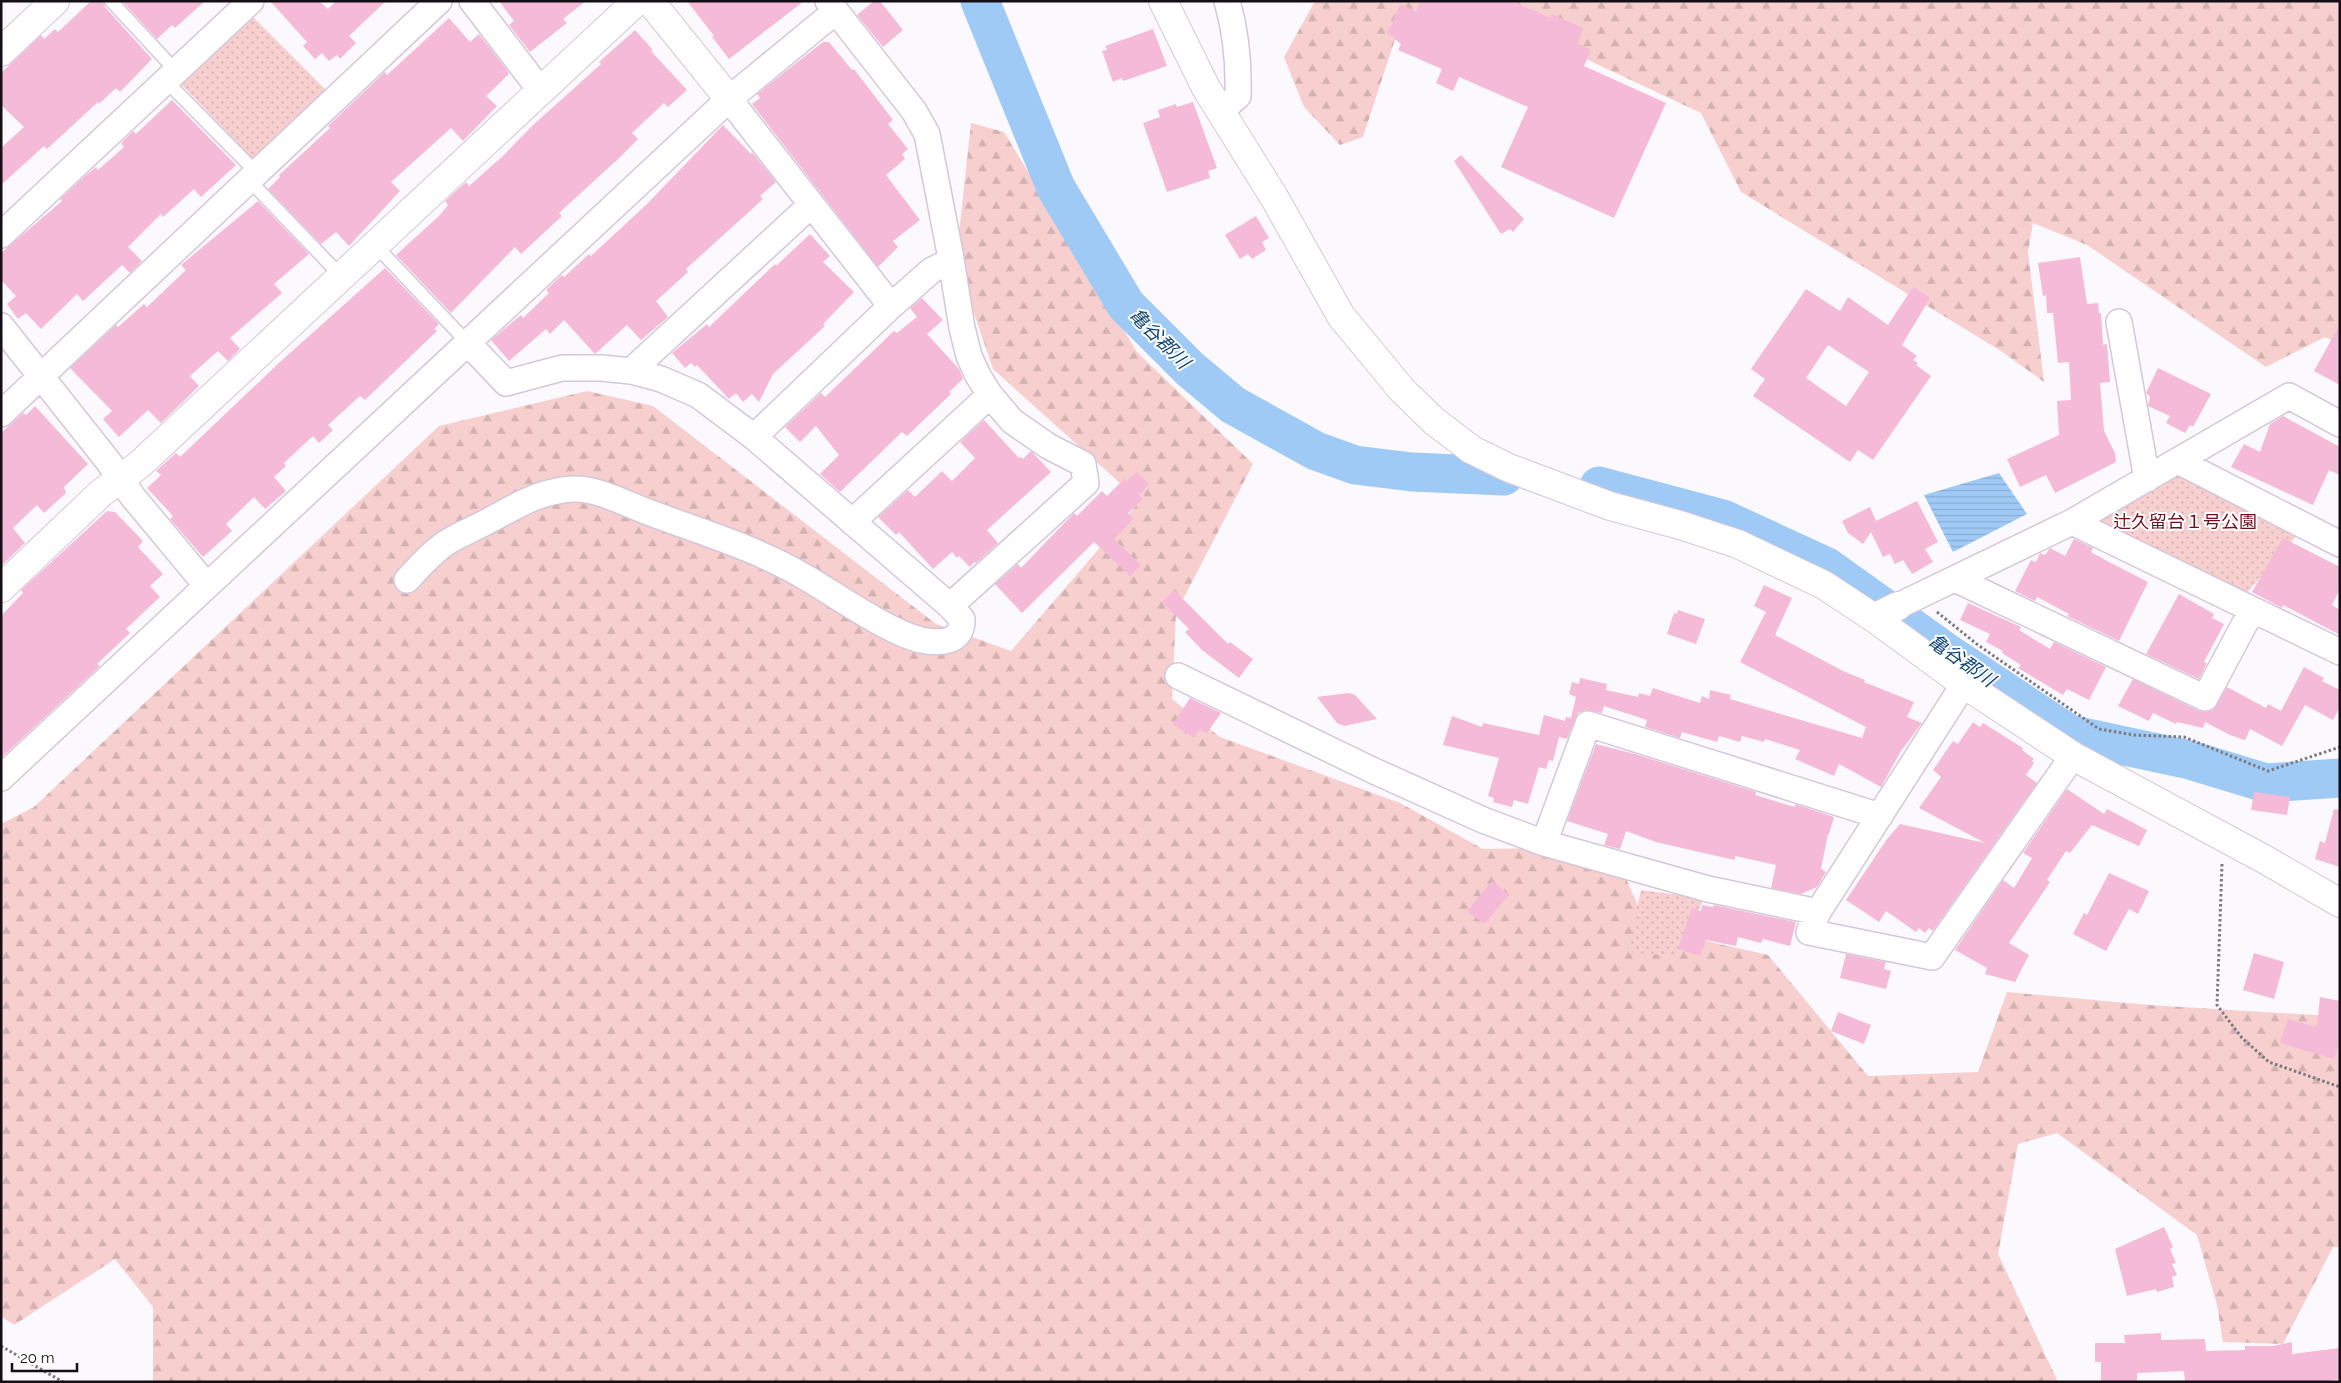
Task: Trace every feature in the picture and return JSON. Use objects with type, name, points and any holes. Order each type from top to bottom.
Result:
[{"type":"street","points":[[1,52],[56,1]]},
{"type":"street","points":[[1,235],[251,1]]},
{"type":"street","points":[[1,414],[439,1]]},
{"type":"street","points":[[472,1],[541,91]]},
{"type":"street","points":[[1,588],[101,493],[139,465],[637,1]]},
{"type":"street","points":[[650,1],[891,306]]},
{"type":"street","points":[[1163,1],[1206,88],[1274,197],[1341,316],[1402,390],[1449,433],[1472,450],[1509,468],[1610,506],[1680,524],[1746,548],[1824,586],[1874,618],[1964,684],[2073,756],[2264,858],[2340,903]]},
{"type":"street","points":[[1221,111],[1238,96],[1238,61],[1227,1]]},
{"type":"street","points":[[1,778],[467,342],[832,6],[914,111],[927,134],[968,356],[990,395],[1012,421],[1028,433],[1083,464],[1086,483],[950,606]]},
{"type":"street","points":[[631,371],[811,205]]},
{"type":"street","points":[[754,437],[891,306],[932,270],[951,261]]},
{"type":"street","points":[[2119,322],[2146,479]]},
{"type":"street","points":[[1,326],[133,498],[207,586]]},
{"type":"street","points":[[407,580],[447,542],[519,502],[550,493],[575,489],[590,491],[622,502],[770,559],[802,575],[892,628],[921,640],[941,642],[958,636],[962,628],[962,619],[950,606],[754,437],[698,395],[661,379],[631,371],[601,368],[562,368],[506,383],[467,342]]},
{"type":"street","points":[[852,522],[990,395]]},
{"type":"street","points":[[1874,618],[2072,522],[2289,396],[2340,424]]},
{"type":"street","points":[[2178,461],[2340,544]]},
{"type":"street","points":[[2072,522],[2340,652]]},
{"type":"street","points":[[1955,579],[2205,698],[2252,610]]},
{"type":"street","points":[[1178,676],[1372,770],[1483,820],[1544,843],[1708,889],[1818,912]]},
{"type":"street","points":[[1964,684],[1818,912],[1809,932],[1932,957],[2073,756]]},
{"type":"street","points":[[1544,843],[1588,724],[1880,816]]},
{"type":"lane","points":[[111,1],[253,177],[342,277]]},
{"type":"lane","points":[[376,246],[467,342]]},
{"type":"path","points":[[1908,601],[1978,645],[2099,729],[2134,735],[2184,737],[2268,771],[2340,747]]},
{"type":"path","points":[[2222,860],[2217,1005],[2242,1038],[2269,1062],[2340,1087]]},
{"type":"path","points":[[1,1346],[63,1382]]},
{"type":"green space","points":[[1315,1],[1458,1],[1404,12],[1363,137],[1340,145],[1304,107],[1284,57]]},
{"type":"green space","points":[[1463,1],[2340,1],[2340,344],[2325,337],[2266,367],[2087,245],[2033,223],[2028,252],[2044,382],[2001,351],[1741,192],[1701,113]]},
{"type":"green space","points":[[252,16],[329,93],[255,161],[180,83]]},
{"type":"green space","points":[[971,123],[1004,132],[1137,352],[1253,464],[1176,613],[1172,699],[1220,737],[1400,803],[1483,849],[1612,847],[1648,928],[1768,955],[1868,1076],[1978,1072],[2007,992],[2149,1005],[2331,1016],[2340,1007],[2340,1247],[2333,1247],[2283,1344],[2223,1342],[2217,1305],[2197,1235],[2057,1133],[2018,1144],[1998,1254],[2058,1382],[153,1382],[153,1307],[115,1259],[14,1325],[1,1316],[1,824],[34,807],[439,426],[587,391],[653,406],[936,624],[1011,651],[1140,501],[993,369],[956,261]]},
{"type":"green space","name":"辻久留台１号公園","points":[[2178,461],[2305,526],[2238,603],[2072,522]]},
{"type":"green space","points":[[1641,890],[1704,898],[1679,956],[1627,952]]},
{"type":"water","points":[[1999,473],[2027,514],[1953,552],[1924,495]]},
{"type":"building","points":[[91,1],[103,1],[105,7],[152,59],[120,92],[116,88],[99,104],[98,102],[47,149],[44,146],[1,185],[1,148],[24,127],[1,105],[1,73],[41,35],[44,39],[55,29],[58,32]]},
{"type":"building","points":[[122,1],[205,1],[175,28],[172,25],[157,39]]},
{"type":"building","points":[[270,1],[319,1],[328,9],[336,1],[386,1],[349,36],[356,43],[340,59],[337,55],[329,61],[322,53],[315,59],[303,46],[307,42]]},
{"type":"building","points":[[499,1],[586,1],[563,19],[567,23],[530,52],[509,25],[514,21]]},
{"type":"building","points":[[687,1],[804,1],[729,59]]},
{"type":"building","points":[[874,1],[880,1],[903,30],[883,47],[857,15]]},
{"type":"building","points":[[1420,1],[1512,1],[1550,18],[1552,14],[1583,28],[1578,44],[1591,50],[1584,66],[1666,103],[1614,218],[1501,167],[1528,107],[1459,77],[1453,91],[1436,83],[1442,69],[1398,50],[1401,44],[1386,32],[1391,26],[1400,4],[1416,11]]},
{"type":"building","points":[[449,18],[470,42],[479,34],[507,70],[509,74],[486,96],[497,106],[463,141],[451,128],[391,182],[400,191],[349,246],[336,232],[321,244],[268,189],[280,177],[279,175],[330,128],[328,126],[385,72],[387,75]]},
{"type":"building","points":[[1153,29],[1167,66],[1123,81],[1122,78],[1113,82],[1102,51],[1107,50],[1105,46]]},
{"type":"building","points":[[635,30],[653,50],[651,51],[687,90],[668,107],[664,103],[632,133],[638,139],[559,213],[562,216],[521,254],[515,247],[451,313],[396,255],[439,216],[448,205],[445,201],[466,182],[469,186],[504,155],[532,126],[601,64],[599,62]]},
{"type":"building","points":[[823,42],[829,42],[852,70],[854,69],[893,120],[888,124],[908,149],[902,154],[905,159],[886,175],[920,220],[893,241],[898,247],[878,267],[752,104],[760,98],[757,94]]},
{"type":"building","points":[[172,100],[236,165],[201,197],[194,189],[163,217],[161,214],[128,247],[142,261],[130,273],[122,265],[83,301],[77,294],[41,329],[26,313],[18,319],[7,304],[16,296],[1,280],[1,253],[62,201],[60,199],[84,177],[96,167],[98,170],[124,147],[121,143],[133,131],[136,134]]},
{"type":"building","points":[[1193,102],[1217,168],[1208,171],[1210,178],[1167,192],[1143,123],[1160,117],[1158,110],[1176,104],[1177,107]]},
{"type":"building","points":[[723,125],[751,154],[752,152],[776,182],[760,196],[763,199],[686,269],[688,272],[656,301],[668,317],[641,340],[627,325],[595,354],[564,320],[550,334],[546,329],[509,361],[491,340],[521,315],[523,318],[549,293],[546,290],[562,275],[564,277],[589,254],[591,256],[647,204]]},
{"type":"building","points":[[1461,155],[1524,219],[1513,232],[1510,229],[1501,234],[1454,161]]},
{"type":"building","points":[[258,201],[309,254],[274,284],[282,293],[230,338],[240,349],[228,361],[218,351],[190,376],[199,386],[161,423],[148,410],[119,437],[103,419],[112,411],[70,368],[116,325],[118,327],[144,304],[147,307],[186,270],[181,265]]},
{"type":"building","points":[[1256,216],[1269,238],[1262,242],[1266,250],[1252,259],[1248,254],[1240,259],[1225,235]]},
{"type":"building","points":[[810,234],[830,256],[823,262],[854,292],[823,324],[825,326],[773,374],[759,402],[752,394],[743,402],[736,393],[729,399],[697,365],[695,367],[691,363],[685,368],[672,353],[707,324],[709,327],[775,264],[776,266]]},
{"type":"building","points":[[2080,257],[2087,304],[2098,303],[2099,313],[2101,313],[2103,345],[2107,344],[2110,382],[2100,383],[2104,431],[2115,453],[2116,462],[2055,493],[2046,475],[2020,487],[2007,459],[2059,435],[2057,401],[2071,400],[2069,362],[2058,363],[2053,313],[2047,313],[2046,295],[2043,296],[2038,263]]},
{"type":"building","points":[[385,268],[439,324],[434,329],[437,331],[365,400],[360,396],[328,425],[333,430],[319,443],[313,436],[284,463],[286,466],[274,477],[286,491],[265,509],[254,497],[226,524],[232,531],[203,557],[170,519],[173,516],[147,488],[161,475],[156,471],[176,453],[180,457],[280,362]]},
{"type":"building","points":[[1913,287],[1930,298],[1902,345],[1917,356],[1913,360],[1918,363],[1916,365],[1931,376],[1873,460],[1858,450],[1850,462],[1753,396],[1765,379],[1751,369],[1806,289],[1840,311],[1848,297],[1888,325]],"holes":[[[1828,345],[1869,372],[1846,406],[1806,378]]]},
{"type":"building","points":[[922,298],[943,320],[927,334],[959,369],[963,379],[949,392],[951,394],[907,436],[902,432],[840,492],[820,474],[839,455],[816,426],[800,442],[785,427],[821,393],[825,397],[894,331],[897,333],[917,317],[910,308]]},
{"type":"building","points":[[2340,324],[2340,385],[2314,371]]},
{"type":"building","points":[[2158,368],[2211,394],[2193,427],[2190,425],[2185,433],[2166,423],[2170,416],[2148,406],[2150,397],[2146,393]]},
{"type":"building","points":[[35,406],[88,464],[64,487],[66,493],[44,513],[37,505],[13,528],[25,543],[1,566],[1,433],[23,413],[26,415]]},
{"type":"building","points":[[2283,416],[2340,447],[2340,475],[2329,470],[2313,505],[2231,467],[2244,444],[2260,452],[2270,424]]},
{"type":"building","points":[[984,420],[1019,458],[1023,459],[1031,451],[1051,472],[987,530],[998,543],[976,563],[974,562],[970,567],[952,552],[933,569],[899,532],[896,535],[878,517],[908,490],[915,497],[942,471],[952,481],[975,458],[960,442]]},
{"type":"building","points":[[1137,472],[1149,484],[1139,495],[1143,499],[1128,513],[1134,519],[1114,539],[1141,565],[1130,576],[1094,542],[1022,613],[995,584],[1018,564],[1021,568],[1074,513],[1077,516],[1102,491],[1107,496],[1124,479],[1127,481]]},
{"type":"building","points":[[1917,501],[1938,542],[1925,549],[1933,562],[1912,574],[1903,560],[1895,564],[1890,554],[1883,557],[1871,532],[1863,544],[1848,533],[1842,521],[1870,507],[1876,521]]},
{"type":"building","points":[[107,511],[115,512],[143,541],[138,547],[163,574],[150,586],[160,597],[126,629],[130,633],[97,664],[100,666],[1,758],[1,616],[23,593],[21,590]]},
{"type":"building","points":[[2283,538],[2340,567],[2340,589],[2332,605],[2340,610],[2340,635],[2283,605],[2282,608],[2252,592]]},
{"type":"building","points":[[2074,539],[2093,548],[2091,552],[2148,582],[2119,641],[2067,616],[2069,614],[2037,597],[2035,601],[2015,591],[2031,560],[2036,562],[2040,553],[2045,555],[2050,548],[2065,556]]},
{"type":"building","points":[[1764,585],[1792,598],[1775,635],[1843,671],[1865,680],[1864,682],[1914,702],[1907,717],[1922,723],[1901,751],[1881,787],[1839,764],[1834,776],[1795,759],[1800,750],[1765,739],[1764,742],[1742,736],[1740,742],[1719,736],[1717,742],[1682,732],[1680,738],[1645,727],[1647,720],[1604,706],[1602,713],[1586,710],[1578,713],[1567,739],[1559,737],[1553,761],[1549,760],[1546,769],[1539,767],[1528,804],[1514,800],[1512,807],[1493,802],[1494,798],[1488,796],[1499,758],[1443,745],[1452,716],[1482,727],[1483,723],[1539,735],[1544,715],[1565,721],[1566,717],[1571,718],[1576,697],[1569,694],[1572,682],[1579,684],[1580,678],[1607,684],[1606,690],[1638,697],[1639,693],[1650,696],[1653,688],[1700,703],[1702,696],[1709,699],[1710,690],[1731,695],[1730,699],[1862,738],[1866,727],[1740,662],[1766,612],[1754,606]]},
{"type":"building","points":[[1174,590],[1228,644],[1230,642],[1253,659],[1239,678],[1202,650],[1185,632],[1189,629],[1162,602]]},
{"type":"building","points":[[2179,594],[2214,614],[2212,618],[2224,624],[2204,662],[2207,663],[2199,679],[2146,654]]},
{"type":"building","points":[[1968,603],[2021,627],[2019,630],[2050,649],[2054,642],[2106,667],[2089,700],[2067,689],[2063,695],[2018,668],[2021,665],[2002,653],[2003,651],[1986,642],[1990,634],[1960,620]]},
{"type":"building","points":[[1678,610],[1705,619],[1696,644],[1667,634],[1674,613],[1677,614]]},
{"type":"building","points":[[2304,667],[2324,678],[2322,681],[2340,690],[2340,707],[2333,720],[2305,705],[2282,746],[2250,729],[2245,740],[2230,735],[2205,722],[2203,728],[2177,722],[2176,724],[2153,713],[2149,721],[2118,706],[2133,679],[2199,711],[2213,710],[2227,687],[2266,708],[2268,704],[2281,711]]},
{"type":"building","points":[[1348,693],[1355,695],[1377,719],[1344,726],[1337,723],[1317,697]]},
{"type":"building","points":[[1190,698],[1221,713],[1207,733],[1200,729],[1194,738],[1173,724]]},
{"type":"building","points":[[1973,722],[1980,727],[1983,723],[2023,748],[2022,750],[2034,759],[2032,761],[2034,763],[2026,775],[2037,783],[1933,931],[1929,928],[1925,933],[1919,928],[1916,932],[1886,911],[1879,922],[1846,900],[1887,839],[1900,824],[1985,843],[1919,808],[1941,777],[1933,770],[1953,741],[1958,744]]},
{"type":"building","points":[[1596,744],[1635,754],[1756,792],[1755,795],[1795,807],[1795,804],[1834,817],[1828,834],[1821,869],[1826,872],[1817,887],[1801,894],[1771,888],[1776,865],[1735,856],[1735,860],[1699,852],[1656,842],[1626,831],[1620,849],[1604,845],[1608,834],[1567,821]]},
{"type":"building","points":[[2067,789],[2104,814],[2107,809],[2147,830],[2139,846],[2092,825],[2070,853],[2066,851],[2047,880],[2050,882],[2009,943],[2029,955],[2015,982],[1985,974],[1987,968],[1955,950],[2003,880],[2014,888],[2032,858],[2023,853]]},
{"type":"building","points":[[2254,792],[2290,797],[2287,815],[2251,810]]},
{"type":"building","points":[[2334,809],[2340,810],[2340,867],[2315,859],[2320,841],[2325,843]]},
{"type":"building","points":[[2109,873],[2149,891],[2138,914],[2129,909],[2106,951],[2073,934],[2084,913],[2087,915]]},
{"type":"building","points":[[1492,881],[1509,895],[1484,924],[1467,911]]},
{"type":"building","points":[[1702,905],[1713,907],[1714,905],[1796,922],[1790,946],[1763,939],[1761,943],[1738,937],[1736,946],[1706,940],[1700,956],[1678,949],[1692,908],[1701,911]]},
{"type":"building","points":[[2254,953],[2284,962],[2274,999],[2243,990]]},
{"type":"building","points":[[1846,954],[1886,962],[1884,969],[1891,971],[1886,989],[1840,978]]},
{"type":"building","points":[[2320,997],[2340,1001],[2340,1040],[2334,1059],[2280,1043],[2288,1019],[2317,1027]]},
{"type":"building","points":[[1838,1012],[1871,1025],[1864,1044],[1831,1031]]},
{"type":"building","points":[[2164,1227],[2173,1247],[2170,1249],[2176,1263],[2172,1264],[2177,1275],[2172,1277],[2174,1287],[2157,1292],[2156,1289],[2127,1296],[2115,1249]]},
{"type":"building","points":[[2161,1333],[2161,1340],[2205,1339],[2206,1351],[2245,1350],[2245,1346],[2273,1346],[2292,1342],[2292,1354],[2340,1348],[2340,1379],[2322,1382],[2185,1382],[2184,1371],[2137,1373],[2137,1382],[2101,1382],[2101,1362],[2095,1362],[2095,1343],[2125,1343],[2124,1335]]},
{"type":"waterway","name":"亀谷郡川","points":[[980,1],[1056,188],[1126,305],[1190,369],[1233,405],[1316,451],[1355,465],[1412,472],[1504,476]]},
{"type":"waterway","name":"亀谷郡川","points":[[1599,486],[1723,519],[1827,567],[1950,655],[2069,734],[2190,760],[2266,783],[2340,778]]}]
